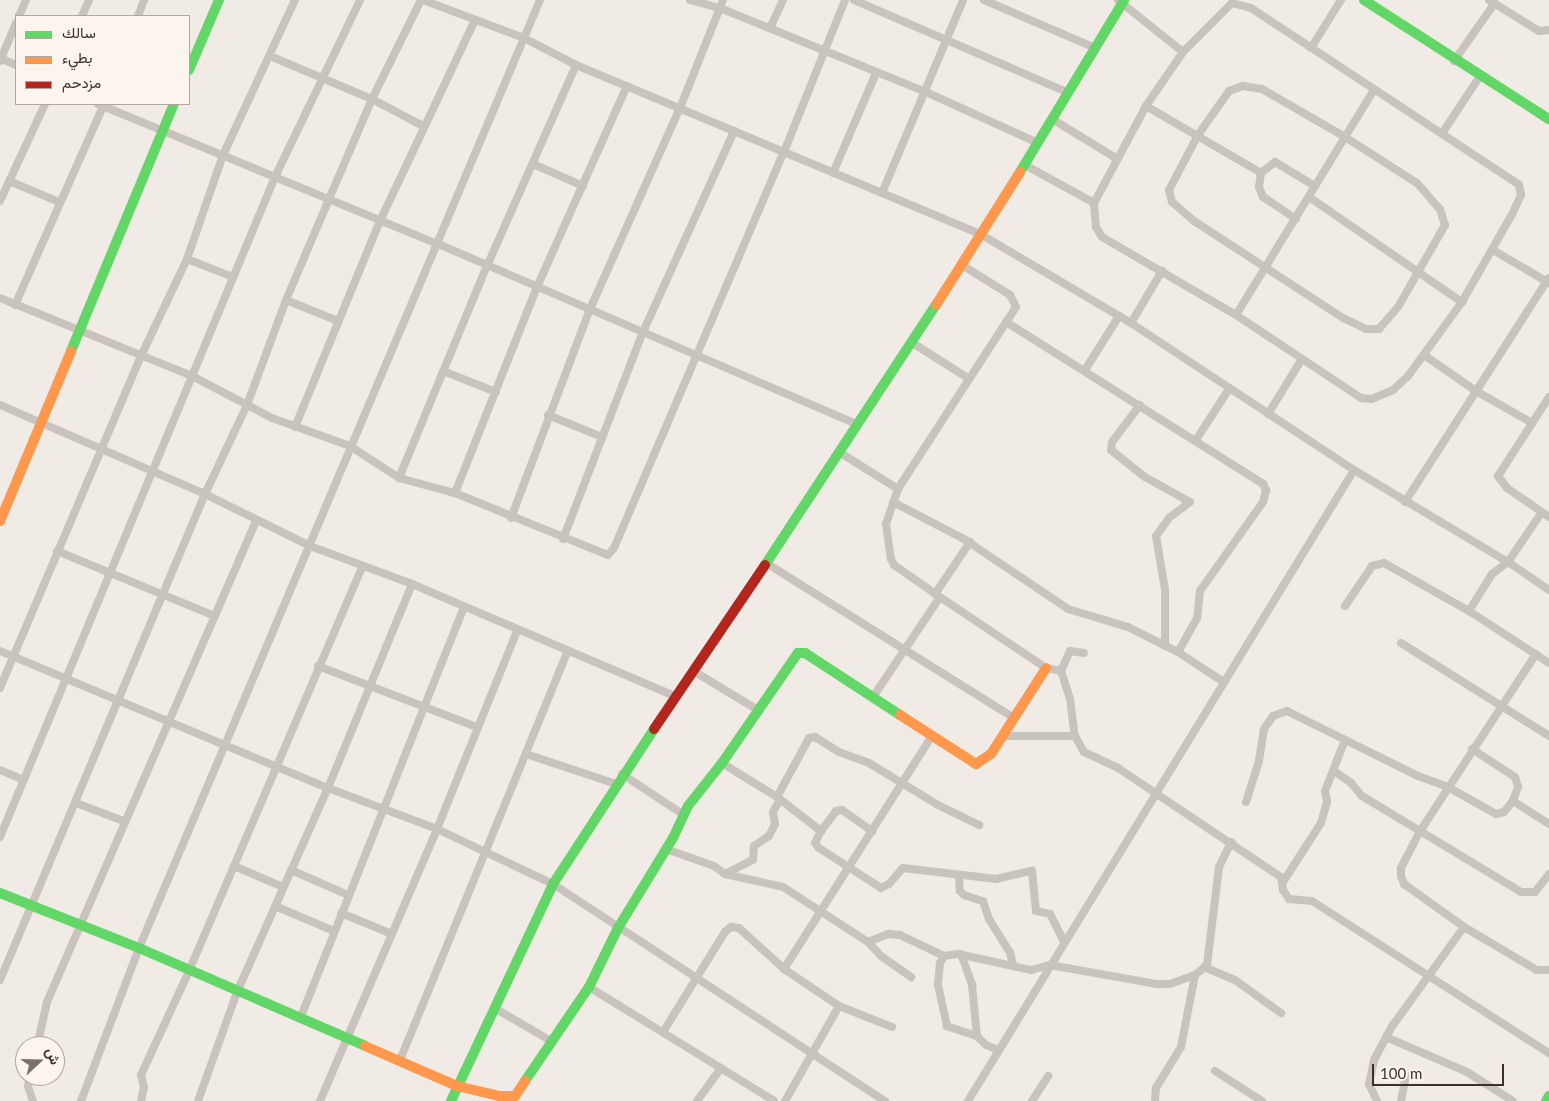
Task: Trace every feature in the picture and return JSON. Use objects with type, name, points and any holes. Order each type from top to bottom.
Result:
[{"type":"street","points":[[19,15],[26,0]]},
{"type":"street","points":[[82,15],[89,0]]},
{"type":"street","points":[[190,68],[219,0]]},
{"type":"street","points":[[0,688],[140,356],[187,259],[223,155],[295,0]]},
{"type":"street","points":[[0,837],[66,680],[108,572],[192,376],[274,177],[360,0]]},
{"type":"street","points":[[0,980],[30,906],[120,702],[205,494],[247,405],[286,300],[372,99],[422,0],[524,38],[576,65],[982,235],[1131,323],[1354,470],[1508,562],[1549,590]]},
{"type":"street","points":[[82,1101],[139,948],[540,0]]},
{"type":"street","points":[[690,0],[720,8],[926,92],[1038,143]]},
{"type":"street","points":[[511,518],[548,415],[590,308],[680,108],[724,0]]},
{"type":"street","points":[[770,28],[783,0]]},
{"type":"street","points":[[0,298],[192,376],[247,405],[295,427],[350,446],[399,478],[455,494],[602,554],[611,554],[695,355],[784,152],[845,0]]},
{"type":"street","points":[[854,0],[1067,92]]},
{"type":"street","points":[[882,192],[964,0]]},
{"type":"street","points":[[984,0],[1093,47]]},
{"type":"street","points":[[1311,48],[1341,0]]},
{"type":"street","points":[[1364,0],[1454,61],[1549,119]]},
{"type":"street","points":[[138,15],[142,1]]},
{"type":"street","points":[[451,1101],[496,1009],[553,884],[622,774],[695,672],[982,235],[1122,1],[1182,52]]},
{"type":"street","points":[[1454,61],[1491,2],[1539,31],[1549,30]]},
{"type":"street","points":[[1232,3],[1244,4],[1373,91],[1442,132],[1519,186],[1521,195],[1493,250],[1462,302],[1424,355],[1393,390],[1372,399],[1361,398],[1236,315],[1102,237],[1093,218],[1094,203],[1116,158],[1146,106],[1182,52],[1232,3]]},
{"type":"street","points":[[295,427],[380,221],[474,20]]},
{"type":"street","points":[[15,25],[0,59],[15,65]]},
{"type":"street","points":[[270,56],[372,99],[423,126]]},
{"type":"street","points":[[399,478],[487,266],[576,65]]},
{"type":"street","points":[[833,174],[876,73]]},
{"type":"street","points":[[1442,132],[1480,76]]},
{"type":"street","points":[[455,494],[537,287],[627,86]]},
{"type":"street","points":[[1250,86],[1262,89],[1344,137],[1417,183],[1440,208],[1445,225],[1419,272],[1385,325],[1373,330],[1343,318],[1194,221],[1172,202],[1169,190],[1198,134],[1229,91],[1250,86]]},
{"type":"street","points":[[1236,315],[1373,91]]},
{"type":"street","points":[[1,197],[45,105]]},
{"type":"street","points":[[15,304],[101,105]]},
{"type":"street","points":[[103,105],[590,308],[858,424]]},
{"type":"street","points":[[0,521],[174,105]]},
{"type":"street","points":[[1146,106],[1198,134],[1261,173]]},
{"type":"street","points":[[1052,119],[1116,158]]},
{"type":"street","points":[[563,539],[643,332],[734,131]]},
{"type":"street","points":[[1296,219],[1263,197],[1259,188],[1261,173],[1276,162],[1315,186]]},
{"type":"street","points":[[533,164],[583,186]]},
{"type":"street","points":[[1025,165],[1094,203]]},
{"type":"street","points":[[10,180],[60,202]]},
{"type":"street","points":[[1309,197],[1462,302]]},
{"type":"street","points":[[1405,502],[1548,281],[1493,250]]},
{"type":"street","points":[[187,259],[233,277]]},
{"type":"street","points":[[962,265],[1015,300],[1016,306],[898,489],[886,524],[891,559],[894,565],[938,596],[1046,668],[1061,671]]},
{"type":"street","points":[[1131,323],[1162,271]]},
{"type":"street","points":[[286,300],[338,321]]},
{"type":"street","points":[[1085,370],[1119,316]]},
{"type":"street","points":[[1006,322],[1259,480],[1266,490],[1263,502],[1200,591],[1198,618],[1178,652]]},
{"type":"street","points":[[911,342],[968,378]]},
{"type":"street","points":[[1424,355],[1476,392],[1532,423]]},
{"type":"street","points":[[1268,414],[1302,359]]},
{"type":"street","points":[[443,371],[496,392]]},
{"type":"street","points":[[1196,440],[1229,389]]},
{"type":"street","points":[[1469,611],[1492,574],[1508,562],[1545,514],[1500,484],[1498,476],[1549,397]]},
{"type":"street","points":[[1140,405],[1112,442],[1111,450],[1130,466],[1190,502],[1170,518],[1156,536],[1164,590],[1165,646]]},
{"type":"street","points":[[0,406],[100,451],[151,470],[205,494],[256,521],[310,546],[362,568],[412,584],[678,697]]},
{"type":"street","points":[[548,415],[602,437]]},
{"type":"street","points":[[839,452],[898,489]]},
{"type":"street","points":[[968,1101],[1222,681],[1354,470]]},
{"type":"street","points":[[893,502],[970,542],[1068,609],[1128,627],[1178,652],[1222,681]]},
{"type":"street","points":[[39,1036],[47,1002],[83,926],[168,722],[256,521]]},
{"type":"street","points":[[873,697],[938,596],[970,542]]},
{"type":"street","points":[[57,551],[215,616]]},
{"type":"street","points":[[1345,606],[1376,562],[1384,563],[1469,611],[1549,663]]},
{"type":"street","points":[[766,563],[1014,718]]},
{"type":"street","points":[[141,1101],[144,1087],[141,1075],[189,971],[318,666],[362,568]]},
{"type":"street","points":[[198,1101],[237,992],[328,788],[412,584]]},
{"type":"street","points":[[300,1020],[381,808],[464,607]]},
{"type":"street","points":[[320,1101],[437,829],[517,630]]},
{"type":"street","points":[[1401,642],[1503,705],[1549,736]]},
{"type":"street","points":[[0,651],[328,788],[437,829],[553,884],[885,1101]]},
{"type":"street","points":[[400,1060],[568,651]]},
{"type":"street","points":[[1084,653],[1070,651],[1061,671],[1070,698],[1075,736],[1084,752],[1118,768],[1155,794],[1232,842],[1283,882]]},
{"type":"street","points":[[0,893],[139,948],[300,1020],[400,1060],[458,1086],[499,1096],[515,1096],[590,987],[618,928],[666,849],[684,815],[722,764],[798,653],[805,653],[976,764],[991,754],[1046,668]]},
{"type":"street","points":[[1536,654],[1420,831],[1401,868],[1404,884],[1464,927],[1537,970],[1549,970]]},
{"type":"street","points":[[318,666],[369,687],[424,705],[477,727]]},
{"type":"street","points":[[695,672],[758,710]]},
{"type":"street","points":[[1246,802],[1259,761],[1264,729],[1273,716],[1287,711],[1418,776],[1448,787],[1496,814],[1504,812],[1514,801],[1518,787],[1515,778],[1472,749]]},
{"type":"street","points":[[784,969],[932,736]]},
{"type":"street","points":[[1002,736],[1075,736]]},
{"type":"street","points":[[725,874],[753,860],[754,846],[769,836],[774,824],[773,812],[809,738],[815,737],[839,752],[869,763],[938,805],[979,825]]},
{"type":"street","points":[[1345,740],[1326,791],[1327,802],[1321,823],[1283,882],[1283,890],[1289,899],[1312,901],[1549,1053]]},
{"type":"street","points":[[526,754],[616,784]]},
{"type":"street","points":[[722,764],[778,800],[821,831]]},
{"type":"street","points":[[0,770],[24,780]]},
{"type":"street","points":[[1334,771],[1351,783],[1362,796],[1520,892],[1535,892],[1549,874]]},
{"type":"street","points":[[622,774],[684,815]]},
{"type":"street","points":[[1514,801],[1549,824]]},
{"type":"street","points":[[76,803],[126,822]]},
{"type":"street","points":[[872,831],[842,810],[836,811],[821,831],[815,843],[881,888],[889,884],[903,868],[959,877],[982,876],[996,879],[1032,871],[1036,911],[1050,914],[1064,942]]},
{"type":"street","points":[[868,942],[888,934],[900,935],[944,956],[961,954],[1031,970],[1050,965],[1157,984],[1170,984],[1194,975],[1204,968],[1210,954],[1219,867],[1232,842]]},
{"type":"street","points":[[666,849],[714,866],[725,874],[783,886],[819,913],[868,942],[881,956],[911,977]]},
{"type":"street","points":[[234,866],[283,887]]},
{"type":"street","points":[[291,870],[348,894]]},
{"type":"street","points":[[959,877],[960,891],[964,895],[982,899],[989,919],[1010,952],[1014,965]]},
{"type":"street","points":[[275,906],[334,930]]},
{"type":"street","points":[[341,913],[392,934]]},
{"type":"street","points":[[663,1032],[696,978],[731,927],[748,934],[784,969],[839,1006],[892,1026]]},
{"type":"street","points":[[1377,1101],[1369,1084],[1374,1060],[1386,1037],[1464,927]]},
{"type":"street","points":[[961,954],[972,984],[977,1036]]},
{"type":"street","points":[[944,956],[940,963],[938,985],[947,1026],[977,1036],[986,1045],[998,1050]]},
{"type":"street","points":[[1204,968],[1235,980],[1281,1012]]},
{"type":"street","points":[[1155,1101],[1156,1088],[1181,1047],[1194,975]]},
{"type":"street","points":[[590,987],[774,1101]]},
{"type":"street","points":[[785,1101],[839,1006]]},
{"type":"street","points":[[496,1009],[553,1042]]},
{"type":"street","points":[[1386,1037],[1461,1069],[1513,1101]]},
{"type":"street","points":[[697,1101],[721,1068]]},
{"type":"street","points":[[1215,1072],[1262,1101]]},
{"type":"street","points":[[1402,1101],[1406,1075]]},
{"type":"street","points":[[1032,1101],[1048,1076]]},
{"type":"street","points":[[28,1086],[33,1101]]},
{"type":"street","points":[[1546,1101],[1549,1096]]},
{"type":"traffic: fast","points":[[190,68],[219,0]]},
{"type":"traffic: fast","points":[[1020,172],[1124,0]]},
{"type":"traffic: fast","points":[[1364,0],[1549,119]]},
{"type":"traffic: fast","points":[[71,351],[174,105]]},
{"type":"traffic: fast","points":[[765,565],[936,305]]},
{"type":"traffic: fast","points":[[525,1081],[589,987],[618,928],[673,838],[688,806],[722,763],[798,653],[805,653],[900,715]]},
{"type":"traffic: fast","points":[[451,1101],[553,884],[654,729]]},
{"type":"traffic: fast","points":[[0,893],[139,948],[365,1046]]},
{"type":"traffic: fast","points":[[1546,1101],[1549,1096]]},
{"type":"traffic: slow","points":[[936,305],[1020,172]]},
{"type":"traffic: slow","points":[[0,521],[71,351]]},
{"type":"traffic: slow","points":[[900,715],[976,764],[991,754],[1046,668]]},
{"type":"traffic: slow","points":[[365,1046],[457,1086],[499,1096],[515,1096],[525,1081]]},
{"type":"traffic: jam","points":[[654,729],[765,565]]}]
